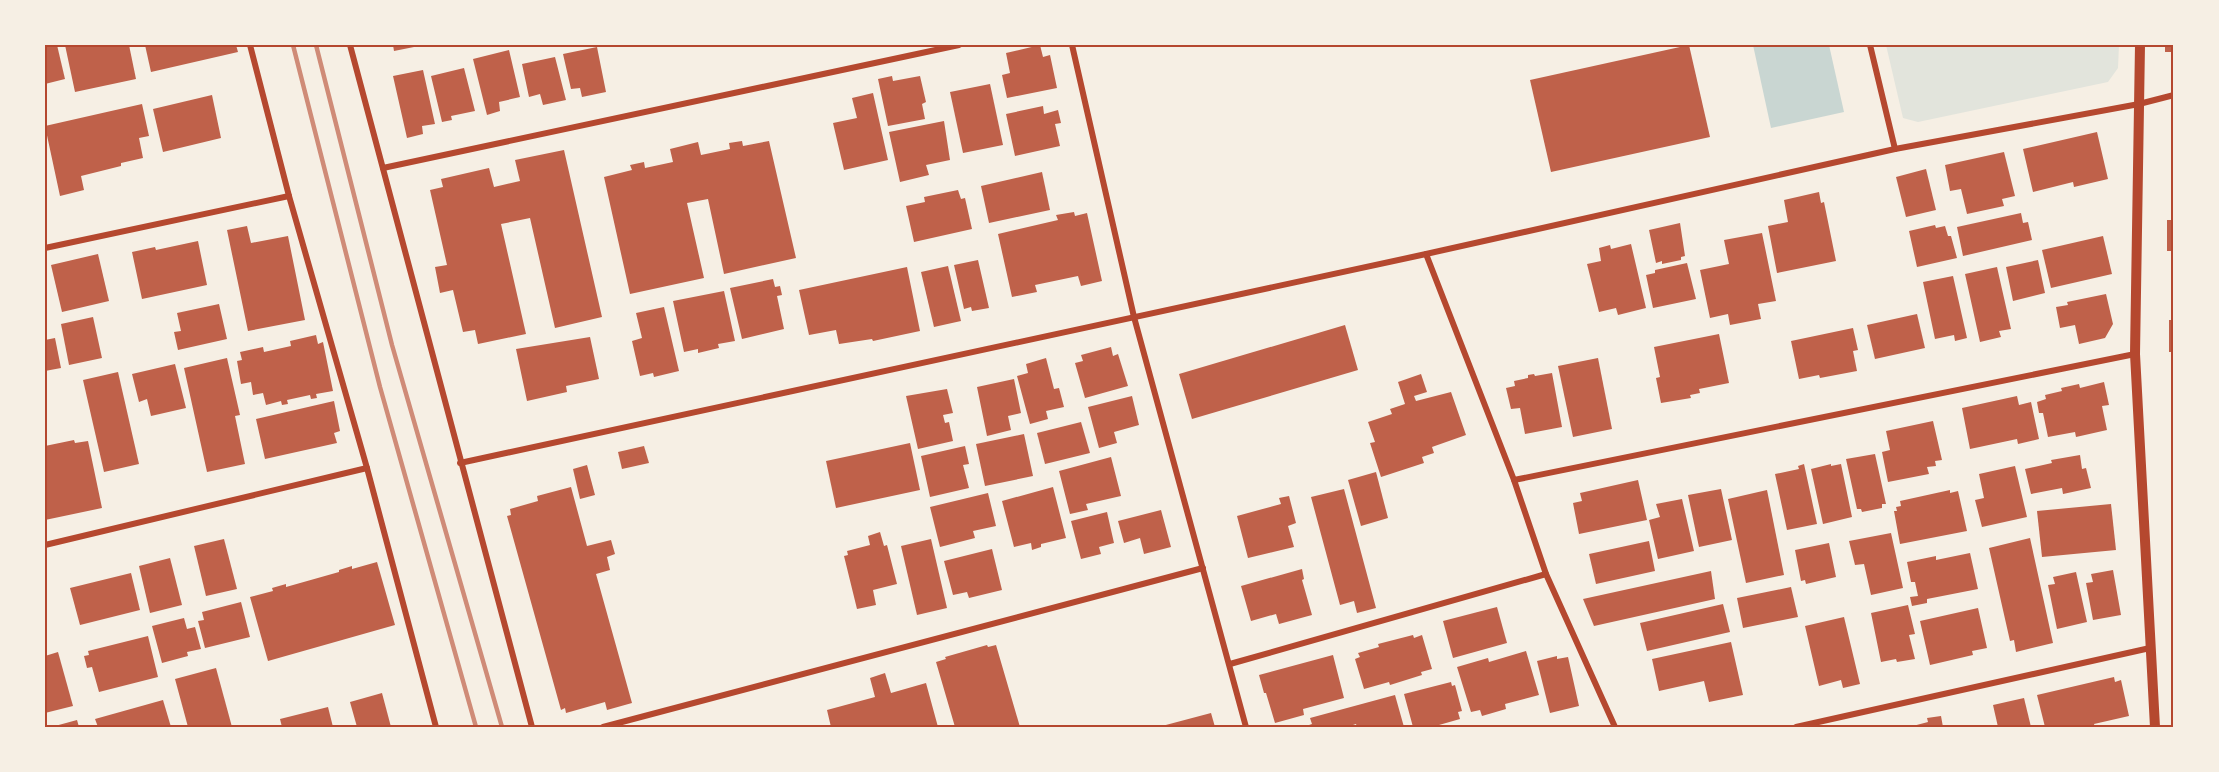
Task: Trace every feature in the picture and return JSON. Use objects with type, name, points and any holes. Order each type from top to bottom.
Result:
[{"type":"street","points":[[250,45],[289,196],[367,468],[436,727]]},
{"type":"street","points":[[350,45],[532,727]]},
{"type":"street","points":[[383,168],[959,45]]},
{"type":"street","points":[[1072,45],[1134,317],[1246,727]]},
{"type":"street","points":[[1870,45],[1894,149]]},
{"type":"street","points":[[2140,45],[2135,354],[2156,727]]},
{"type":"street","points":[[460,463],[1426,254],[1894,149],[2139,104],[2174,95]]},
{"type":"street","points":[[45,248],[289,196]]},
{"type":"street","points":[[1426,254],[1514,480],[1546,574],[1615,727]]},
{"type":"street","points":[[1514,480],[2135,354]]},
{"type":"street","points":[[45,545],[367,468]]},
{"type":"street","points":[[603,727],[1203,568]]},
{"type":"street","points":[[1230,664],[1546,574]]},
{"type":"street","points":[[1796,727],[2150,648]]},
{"type":"shaded area","points":[[1753,45],[1829,45],[1844,112],[1771,128]]},
{"type":"shaded area","points":[[1886,45],[2119,45],[2118,68],[2108,82],[1918,122],[1903,118]]},
{"type":"building","points":[[45,45],[57,45],[65,79],[45,84]]},
{"type":"building","points":[[65,45],[129,45],[136,79],[75,92]]},
{"type":"building","points":[[145,45],[236,45],[238,52],[151,72]]},
{"type":"building","points":[[393,45],[419,45],[419,46],[394,51]]},
{"type":"building","points":[[1040,45],[1043,57],[1050,55],[1057,88],[1007,98],[1002,75],[1010,73],[1006,53]]},
{"type":"building","points":[[1689,45],[1710,137],[1551,172],[1530,80]]},
{"type":"building","points":[[2165,45],[2174,45],[2174,52],[2165,52]]},
{"type":"building","points":[[597,47],[606,92],[582,97],[580,88],[571,89],[563,54]]},
{"type":"building","points":[[509,50],[520,97],[499,102],[500,111],[487,115],[473,59]]},
{"type":"building","points":[[555,57],[566,100],[543,105],[540,94],[529,97],[522,64]]},
{"type":"building","points":[[464,68],[475,111],[451,116],[452,120],[442,122],[431,76]]},
{"type":"building","points":[[423,70],[435,124],[422,126],[423,134],[407,138],[393,76]]},
{"type":"building","points":[[892,76],[893,81],[920,76],[926,102],[922,104],[925,119],[888,126],[878,79]]},
{"type":"building","points":[[990,84],[1003,145],[963,153],[950,92]]},
{"type":"building","points":[[873,93],[888,160],[844,170],[833,123],[857,118],[852,98]]},
{"type":"building","points":[[212,95],[221,138],[163,152],[153,109]]},
{"type":"building","points":[[142,104],[149,136],[139,138],[143,158],[81,176],[84,190],[60,196],[45,126]]},
{"type":"building","points":[[1043,106],[1044,114],[1058,110],[1061,123],[1055,124],[1060,146],[1015,156],[1006,114]]},
{"type":"building","points":[[944,121],[950,160],[926,165],[929,175],[900,182],[889,132]]},
{"type":"building","points":[[2097,132],[2108,179],[2074,187],[2073,182],[2033,192],[2023,149]]},
{"type":"building","points":[[742,141],[743,146],[769,141],[796,258],[724,274],[708,199],[687,203],[704,278],[630,294],[604,177],[632,170],[630,165],[644,162],[645,168],[673,162],[670,149],[698,142],[701,155],[730,149],[729,143]]},
{"type":"building","points":[[564,150],[602,317],[555,328],[530,218],[501,224],[526,334],[478,344],[475,330],[463,332],[453,290],[440,293],[435,267],[447,265],[430,190],[443,187],[441,179],[489,168],[494,187],[520,181],[515,160]]},
{"type":"building","points":[[2004,152],[2015,196],[2002,199],[2004,206],[1967,214],[1961,189],[1950,191],[1945,165]]},
{"type":"building","points":[[1926,169],[1936,210],[1906,217],[1896,177]]},
{"type":"building","points":[[1042,172],[1050,210],[989,223],[981,186]]},
{"type":"building","points":[[958,190],[961,199],[965,198],[972,229],[914,242],[906,206],[925,202],[924,197]]},
{"type":"building","points":[[1819,192],[1821,203],[1824,202],[1836,261],[1777,273],[1768,226],[1788,222],[1784,200]]},
{"type":"building","points":[[1074,212],[1075,216],[1087,213],[1102,281],[1081,286],[1078,276],[1035,285],[1037,292],[1012,297],[998,234],[1058,220],[1056,215]]},
{"type":"building","points":[[2021,213],[2023,223],[2028,222],[2032,240],[1963,256],[1957,227]]},
{"type":"building","points":[[2167,220],[2174,220],[2174,251],[2167,251]]},
{"type":"building","points":[[1680,223],[1685,256],[1681,257],[1681,260],[1656,263],[1649,230]]},
{"type":"building","points":[[1935,225],[1936,228],[1945,226],[1948,236],[1951,236],[1957,258],[1917,267],[1909,231]]},
{"type":"building","points":[[247,226],[251,243],[288,236],[305,320],[248,331],[227,230]]},
{"type":"building","points":[[1762,233],[1776,301],[1758,304],[1761,319],[1730,325],[1728,314],[1710,318],[1700,270],[1729,264],[1724,240]]},
{"type":"building","points":[[2103,236],[2112,274],[2051,288],[2042,250]]},
{"type":"building","points":[[198,241],[207,285],[142,299],[132,252],[155,247],[156,250]]},
{"type":"building","points":[[1631,244],[1646,308],[1618,315],[1616,308],[1599,312],[1587,264],[1601,261],[1599,248],[1610,245],[1611,249]]},
{"type":"building","points":[[98,254],[109,301],[62,312],[51,265]]},
{"type":"building","points":[[978,260],[989,308],[972,311],[971,307],[964,309],[954,265]]},
{"type":"building","points":[[2038,260],[2045,293],[2013,301],[2006,267]]},
{"type":"building","points":[[1687,263],[1696,299],[1653,308],[1646,275],[1655,273],[1655,270]]},
{"type":"building","points":[[948,266],[961,321],[934,327],[921,272]]},
{"type":"building","points":[[907,267],[920,331],[873,341],[872,339],[839,344],[836,330],[809,335],[799,290]]},
{"type":"building","points":[[1997,267],[2011,329],[1999,331],[2001,337],[1980,342],[1965,274]]},
{"type":"building","points":[[1953,276],[1967,338],[1955,341],[1954,335],[1935,339],[1923,282]]},
{"type":"building","points":[[773,279],[775,287],[780,286],[782,295],[777,296],[784,329],[742,339],[730,288]]},
{"type":"building","points":[[724,291],[735,341],[718,344],[719,348],[698,353],[698,349],[684,352],[673,301]]},
{"type":"building","points":[[2106,294],[2113,324],[2105,338],[2079,344],[2075,325],[2060,328],[2056,307],[2068,305],[2067,302]]},
{"type":"building","points":[[219,304],[227,339],[178,350],[174,332],[181,331],[177,313]]},
{"type":"building","points":[[664,307],[679,371],[654,377],[653,373],[640,376],[632,341],[642,338],[636,313]]},
{"type":"building","points":[[1917,314],[1925,348],[1875,359],[1867,325]]},
{"type":"building","points":[[93,317],[102,358],[69,365],[61,324]]},
{"type":"building","points":[[2169,320],[2174,320],[2174,352],[2169,352]]},
{"type":"building","points":[[1345,325],[1358,370],[1192,419],[1179,374]]},
{"type":"building","points":[[1853,328],[1858,350],[1853,351],[1857,371],[1820,378],[1819,375],[1799,379],[1791,341]]},
{"type":"building","points":[[1719,334],[1729,383],[1699,389],[1700,393],[1690,395],[1691,398],[1661,403],[1656,378],[1660,377],[1654,347]]},
{"type":"building","points":[[316,335],[318,344],[323,342],[333,391],[316,394],[317,398],[311,399],[310,395],[287,400],[288,404],[282,405],[281,401],[266,405],[263,393],[253,395],[251,382],[241,384],[237,361],[242,360],[240,352],[263,347],[264,352],[291,346],[290,341]]},
{"type":"building","points":[[590,337],[599,379],[566,386],[567,392],[527,401],[516,349]]},
{"type":"building","points":[[55,338],[61,368],[45,371],[45,340]]},
{"type":"building","points":[[1111,347],[1113,356],[1118,354],[1128,386],[1085,398],[1075,363],[1083,361],[1081,355]]},
{"type":"building","points":[[227,358],[240,415],[235,416],[245,464],[207,472],[184,368]]},
{"type":"building","points":[[1046,358],[1054,389],[1059,388],[1064,407],[1046,411],[1048,419],[1030,424],[1017,376],[1028,373],[1026,364]]},
{"type":"building","points":[[1598,358],[1612,429],[1573,437],[1558,366]]},
{"type":"building","points":[[175,364],[186,408],[151,416],[147,399],[139,402],[132,374]]},
{"type":"building","points":[[118,372],[139,464],[104,472],[83,380]]},
{"type":"building","points":[[1552,373],[1562,427],[1525,434],[1520,408],[1511,409],[1506,388],[1515,386],[1514,381],[1528,378],[1528,375]]},
{"type":"building","points":[[1421,374],[1427,392],[1414,396],[1416,401],[1451,392],[1466,435],[1432,447],[1434,453],[1422,457],[1424,463],[1381,477],[1370,443],[1375,442],[1368,422],[1392,414],[1390,409],[1405,404],[1398,382]]},
{"type":"building","points":[[1014,379],[1021,413],[1008,416],[1011,430],[987,436],[977,387]]},
{"type":"building","points":[[2104,382],[2109,405],[2102,406],[2107,430],[2076,437],[2075,432],[2048,437],[2043,413],[2039,413],[2037,402],[2046,399],[2045,395],[2062,391],[2061,388],[2079,384],[2080,388]]},
{"type":"building","points":[[947,389],[953,413],[943,415],[945,423],[949,422],[953,441],[918,449],[906,396]]},
{"type":"building","points":[[1132,396],[1139,425],[1114,432],[1117,443],[1099,448],[1088,407]]},
{"type":"building","points":[[2017,396],[2019,405],[2031,402],[2039,439],[2018,444],[2017,439],[1970,449],[1962,408]]},
{"type":"building","points":[[334,401],[340,431],[334,433],[337,443],[265,459],[256,419]]},
{"type":"building","points":[[1933,421],[1942,460],[1935,461],[1936,466],[1927,467],[1929,474],[1888,482],[1882,452],[1890,450],[1886,431]]},
{"type":"building","points":[[1081,422],[1090,453],[1045,464],[1037,433]]},
{"type":"building","points":[[1024,434],[1033,476],[985,486],[976,444]]},
{"type":"building","points":[[74,440],[75,443],[88,441],[102,508],[45,520],[45,446]]},
{"type":"building","points":[[910,443],[920,490],[836,508],[826,461]]},
{"type":"building","points":[[644,446],[649,463],[622,469],[618,452]]},
{"type":"building","points":[[965,446],[969,464],[963,465],[969,488],[930,497],[921,456]]},
{"type":"building","points":[[1875,454],[1886,504],[1882,504],[1882,508],[1862,512],[1861,509],[1857,509],[1846,459]]},
{"type":"building","points":[[2080,455],[2082,469],[2086,468],[2091,488],[2063,494],[2062,488],[2031,494],[2025,469],[2052,463],[2051,460]]},
{"type":"building","points":[[1111,457],[1121,496],[1086,504],[1088,510],[1070,514],[1059,471]]},
{"type":"building","points":[[1804,464],[1817,524],[1787,530],[1775,474],[1799,469],[1798,466]]},
{"type":"building","points":[[1831,464],[1831,466],[1841,464],[1852,517],[1823,524],[1811,469]]},
{"type":"building","points":[[587,465],[595,495],[580,499],[573,469]]},
{"type":"building","points":[[2015,466],[2027,517],[1982,527],[1975,500],[1984,498],[1979,474]]},
{"type":"building","points":[[1376,472],[1388,518],[1361,526],[1348,480]]},
{"type":"building","points":[[1638,480],[1647,520],[1579,534],[1573,503],[1582,501],[1580,493]]},
{"type":"building","points":[[571,487],[587,546],[611,540],[615,554],[607,557],[610,570],[596,574],[632,703],[607,710],[605,702],[566,713],[565,708],[561,710],[507,516],[511,515],[510,509],[538,501],[537,496]]},
{"type":"building","points":[[1053,487],[1066,538],[1041,544],[1041,547],[1032,550],[1031,543],[1014,547],[1002,501]]},
{"type":"building","points":[[1344,489],[1376,608],[1357,613],[1354,601],[1340,605],[1311,497]]},
{"type":"building","points":[[1721,489],[1732,540],[1699,547],[1688,495]]},
{"type":"building","points":[[1767,490],[1784,575],[1746,583],[1728,499]]},
{"type":"building","points":[[1950,490],[1950,493],[1958,491],[1967,531],[1900,544],[1894,511],[1897,511],[1896,507],[1901,506],[1900,501]]},
{"type":"building","points":[[988,493],[996,526],[973,531],[975,538],[940,547],[930,507]]},
{"type":"building","points":[[1289,496],[1296,523],[1288,526],[1294,547],[1248,558],[1237,516],[1281,504],[1279,498]]},
{"type":"building","points":[[1682,499],[1694,551],[1658,559],[1649,520],[1660,517],[1656,504]]},
{"type":"building","points":[[2111,504],[2116,550],[2042,557],[2037,511]]},
{"type":"building","points":[[1161,510],[1171,547],[1144,554],[1140,538],[1124,543],[1118,521]]},
{"type":"building","points":[[1107,512],[1114,543],[1099,547],[1101,554],[1081,559],[1071,521]]},
{"type":"building","points":[[880,532],[884,546],[887,545],[897,584],[873,590],[876,605],[857,609],[844,556],[848,555],[847,551],[870,545],[868,536]]},
{"type":"building","points":[[1891,533],[1903,588],[1871,595],[1864,564],[1855,565],[1849,541]]},
{"type":"building","points":[[2030,538],[2053,643],[2016,652],[2014,640],[2010,641],[1989,548]]},
{"type":"building","points":[[224,539],[237,589],[206,596],[194,546]]},
{"type":"building","points":[[931,539],[947,608],[917,615],[901,546]]},
{"type":"building","points":[[1649,541],[1655,571],[1596,584],[1589,554]]},
{"type":"building","points":[[1829,543],[1836,577],[1806,584],[1805,580],[1801,581],[1795,550]]},
{"type":"building","points":[[992,549],[1002,590],[969,598],[967,592],[953,595],[944,561]]},
{"type":"building","points":[[1970,553],[1978,589],[1927,599],[1927,603],[1912,606],[1910,597],[1918,596],[1915,582],[1911,582],[1907,562],[1936,556],[1936,560]]},
{"type":"building","points":[[170,558],[182,605],[150,613],[139,566]]},
{"type":"building","points":[[377,562],[395,625],[268,661],[250,597],[273,591],[272,588],[286,584],[286,587],[352,566],[352,569]]},
{"type":"building","points":[[1302,569],[1304,579],[1302,580],[1312,615],[1279,624],[1276,614],[1251,621],[1241,586]]},
{"type":"building","points":[[2113,570],[2121,615],[2093,620],[2086,583],[2093,582],[2091,574]]},
{"type":"building","points":[[1711,571],[1715,599],[1594,626],[1583,599]]},
{"type":"building","points":[[2076,572],[2087,622],[2057,629],[2048,585],[2055,584],[2053,577]]},
{"type":"building","points":[[131,573],[140,610],[80,625],[70,588]]},
{"type":"building","points":[[1791,587],[1798,617],[1743,628],[1737,598]]},
{"type":"building","points":[[241,602],[250,637],[205,648],[198,621],[204,620],[202,612]]},
{"type":"building","points":[[1723,604],[1730,632],[1647,651],[1640,623]]},
{"type":"building","points":[[1908,605],[1915,634],[1909,635],[1915,659],[1881,662],[1871,613]]},
{"type":"building","points":[[1497,607],[1507,643],[1453,658],[1443,621]]},
{"type":"building","points":[[1978,608],[1987,648],[1972,651],[1973,655],[1930,665],[1920,621]]},
{"type":"building","points":[[1844,617],[1860,684],[1843,688],[1841,680],[1819,686],[1805,626]]},
{"type":"building","points":[[184,618],[187,629],[195,627],[201,649],[187,652],[188,656],[162,663],[152,626]]},
{"type":"building","points":[[1413,635],[1414,638],[1422,635],[1432,669],[1421,672],[1422,675],[1390,685],[1389,682],[1364,689],[1355,659],[1360,657],[1358,653],[1379,647],[1378,644]]},
{"type":"building","points":[[148,636],[158,677],[99,692],[92,667],[87,668],[84,656],[89,655],[88,651]]},
{"type":"building","points":[[1731,642],[1743,695],[1709,702],[1704,681],[1659,691],[1652,659]]},
{"type":"building","points":[[987,645],[988,647],[996,645],[1020,727],[955,727],[936,662],[946,659],[945,657]]},
{"type":"building","points":[[1526,651],[1539,695],[1505,704],[1506,709],[1482,716],[1480,710],[1471,712],[1457,667],[1488,658],[1489,662]]},
{"type":"building","points":[[58,652],[73,706],[45,713],[45,656]]},
{"type":"building","points":[[1333,655],[1344,698],[1303,709],[1304,715],[1275,723],[1259,675]]},
{"type":"building","points":[[1557,656],[1557,659],[1568,657],[1579,706],[1550,713],[1537,661]]},
{"type":"building","points":[[216,668],[232,727],[188,727],[175,679]]},
{"type":"building","points":[[885,673],[891,693],[926,683],[938,727],[831,727],[827,710],[875,697],[870,678]]},
{"type":"building","points":[[2114,677],[2115,682],[2121,680],[2129,716],[2094,724],[2095,727],[2045,727],[2037,695]]},
{"type":"building","points":[[1451,682],[1452,686],[1455,685],[1462,711],[1458,712],[1460,719],[1439,725],[1440,727],[1413,727],[1404,694]]},
{"type":"building","points":[[382,693],[391,727],[357,727],[350,702]]},
{"type":"building","points":[[1395,695],[1404,727],[1357,727],[1356,724],[1347,727],[1303,727],[1312,724],[1310,718]]},
{"type":"building","points":[[2024,698],[2031,727],[1998,727],[1993,705]]},
{"type":"building","points":[[163,700],[171,727],[98,727],[95,719]]},
{"type":"building","points":[[328,707],[333,727],[282,727],[280,719]]},
{"type":"building","points":[[1211,713],[1215,727],[1162,727],[1162,726]]},
{"type":"building","points":[[1941,716],[1943,727],[1909,727],[1928,722],[1927,718]]},
{"type":"building","points":[[77,720],[79,727],[55,726]]},
{"type":"railway","points":[[293,45],[380,387],[476,727]]},
{"type":"railway","points":[[316,45],[392,345],[502,727]]}]
